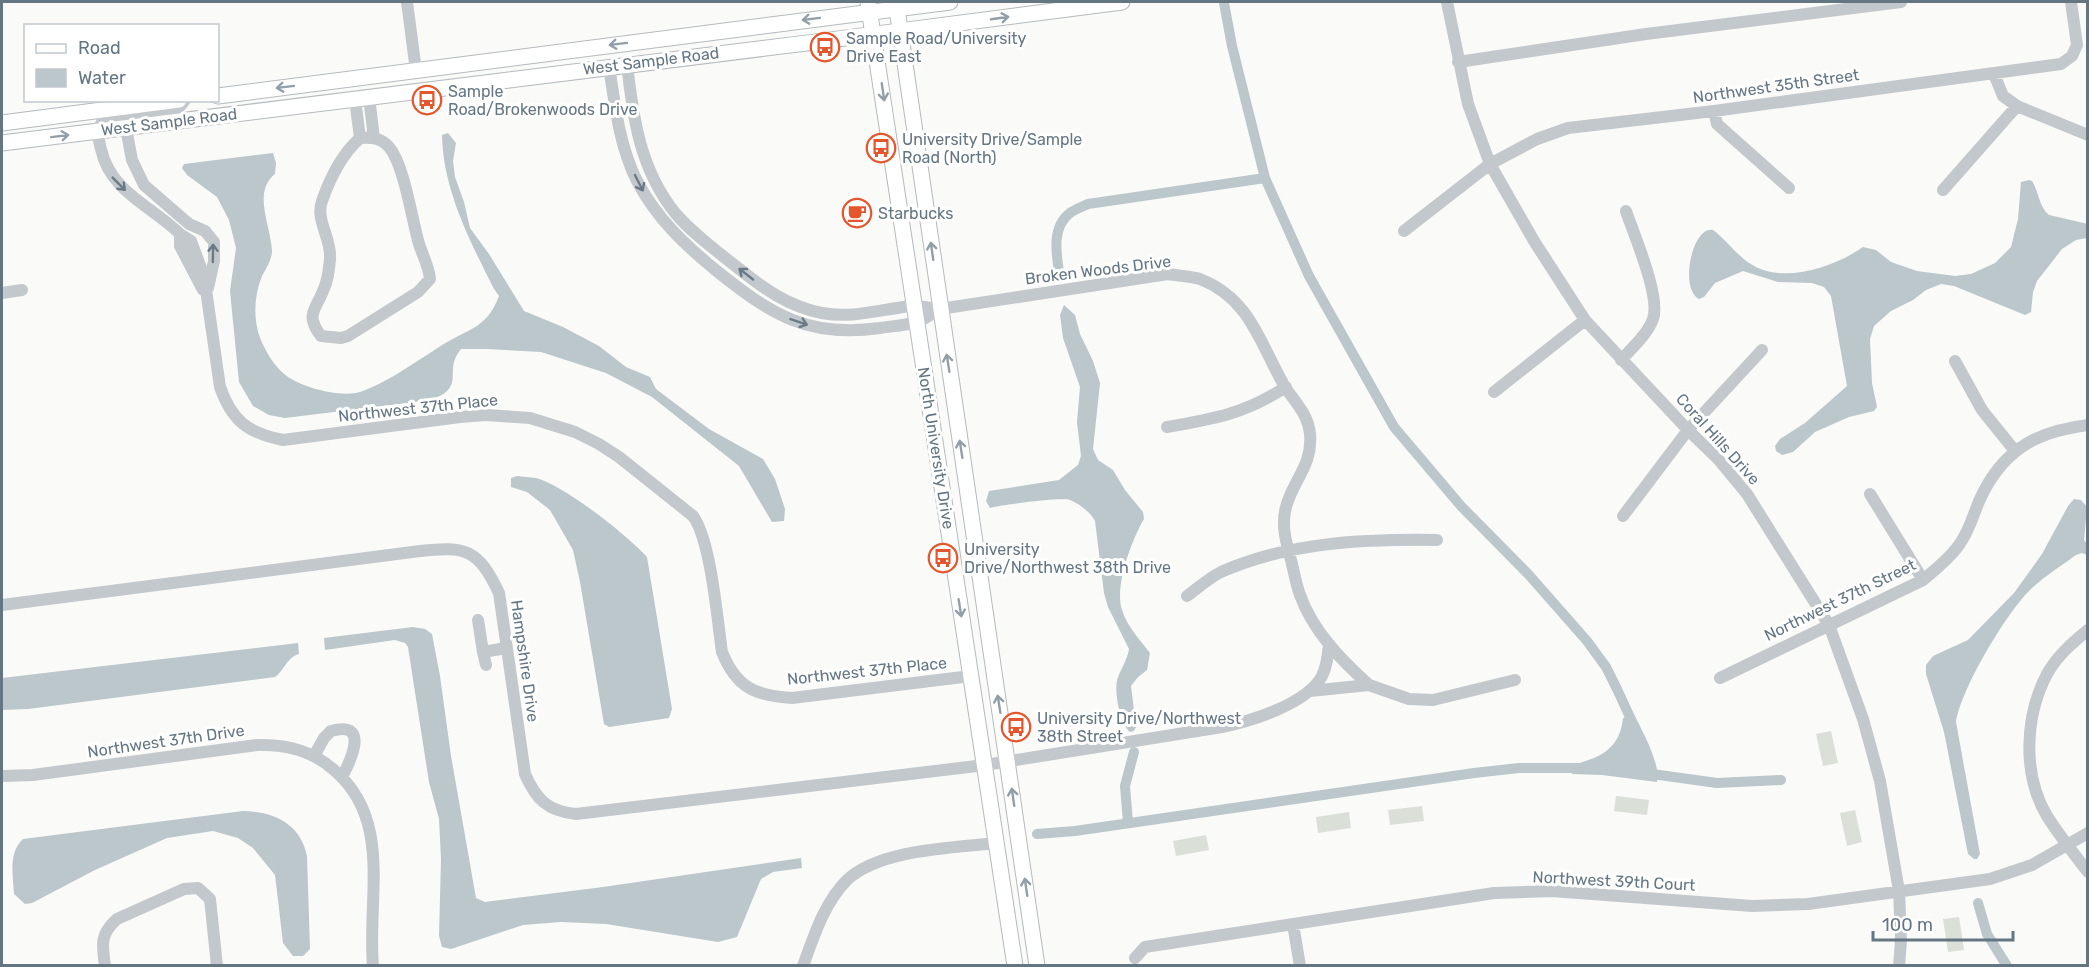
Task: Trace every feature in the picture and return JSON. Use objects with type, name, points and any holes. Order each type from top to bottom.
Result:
[{"type":"main road","name":"West Sample Road","points":[[219,96],[551,53],[869,7],[950,2]]},
{"type":"main road","name":"West Sample Road","points":[[2,143],[609,66],[901,32],[1122,2]]},
{"type":"main road","name":"North University Drive","points":[[896,5],[1037,966]]},
{"type":"main road","name":"North University Drive","points":[[869,7],[1015,966]]},
{"type":"main road","points":[[442,88],[448,77],[526,66],[551,53]]},
{"type":"main road","points":[[293,106],[319,95],[404,84],[412,79],[416,71]]},
{"type":"main road","name":"West Sample Road","points":[[2,123],[164,102]]},
{"type":"main road","points":[[942,490],[966,486]]},
{"type":"main road","points":[[946,514],[970,510]]},
{"type":"street","points":[[407,2],[416,71]]},
{"type":"street","points":[[1053,11],[1072,2]]},
{"type":"street","name":"Coral Hills Drive","points":[[1446,2],[1468,104],[1490,164],[1534,241],[1585,320],[1718,459],[1747,494],[1829,625],[1863,719],[1880,781],[1899,891],[1901,940],[1899,966]]},
{"type":"street","points":[[1458,62],[1646,34],[1901,2]]},
{"type":"street","name":"Northwest 35th Street","points":[[1404,231],[1490,164],[1537,139],[1568,128],[1714,111],[2061,64],[2072,56],[2077,45],[2071,2]]},
{"type":"street","name":"Broken Woods Drive","points":[[627,64],[633,114],[642,153],[667,201],[697,235],[778,297],[804,309],[819,313],[848,315],[915,306],[940,309],[1168,274],[1198,279],[1224,291],[1243,309],[1267,348],[1286,387],[1301,406],[1310,433],[1308,460],[1286,505],[1283,524],[1300,595],[1311,619],[1329,644],[1348,667],[1369,685]]},
{"type":"street","name":"Broken Woods Drive","points":[[609,66],[617,115],[628,158],[654,210],[687,247],[767,309],[810,326],[849,331],[917,322],[940,309]]},
{"type":"street","points":[[1994,74],[2003,96],[2017,106],[2088,135]]},
{"type":"street","points":[[362,98],[374,138]]},
{"type":"street","points":[[360,138],[374,138],[383,141],[390,147],[397,159],[430,279],[418,292],[348,336],[341,338],[321,336],[314,328],[311,318],[313,309],[325,287],[331,256],[329,242],[319,214],[322,201],[341,160],[360,138],[362,98]]},
{"type":"street","points":[[183,102],[177,110],[114,117],[102,122],[97,131],[105,163],[114,179],[180,234],[189,224]]},
{"type":"street","points":[[1943,190],[2017,106]]},
{"type":"street","points":[[1714,111],[1717,124],[1790,188]]},
{"type":"street","name":"Northwest 37th Place","points":[[126,128],[132,160],[144,185],[189,224],[205,231],[214,242],[214,261],[206,295],[219,387],[226,404],[235,417],[257,433],[283,440],[460,417],[507,415],[552,423],[591,440],[619,457],[693,516],[699,524],[706,547],[722,652],[737,680],[761,694],[792,698],[971,676]]},
{"type":"street","points":[[628,158],[642,153]]},
{"type":"street","points":[[1621,360],[1647,331],[1655,310],[1652,289],[1626,211]]},
{"type":"street","name":"Northwest 37th Place","points":[[180,234],[180,246],[206,295]]},
{"type":"street","points":[[687,247],[697,235]]},
{"type":"street","points":[[2,293],[22,290]]},
{"type":"street","points":[[767,309],[778,297]]},
{"type":"street","points":[[870,313],[872,329]]},
{"type":"street","points":[[1494,392],[1585,320]]},
{"type":"street","points":[[1623,516],[1688,430],[1762,350]]},
{"type":"street","points":[[1955,361],[1982,410],[2014,450]]},
{"type":"street","points":[[1167,427],[1221,418],[1241,412],[1265,401],[1286,387]]},
{"type":"street","name":"Northwest 37th Street","points":[[1720,678],[1923,580],[1945,562],[1960,543],[1974,520],[1983,492],[1998,468],[2014,450],[2038,438],[2070,427],[2088,425]]},
{"type":"street","points":[[1870,494],[1923,580]]},
{"type":"street","points":[[1187,596],[1219,573],[1288,550],[1383,539],[1437,540]]},
{"type":"street","name":"Hampshire Drive","points":[[2,606],[448,548],[466,551],[490,574],[499,593],[525,774],[532,792],[545,804],[561,813],[576,814],[1008,762],[1222,727],[1249,721],[1277,710],[1310,691]]},
{"type":"street","points":[[478,620],[486,665]]},
{"type":"street","points":[[2088,630],[2061,654],[2048,673],[2037,697],[2030,727],[2030,757],[2035,787],[2046,814],[2088,872]]},
{"type":"street","points":[[1310,691],[1322,677],[1327,663],[1329,644]]},
{"type":"street","points":[[483,652],[507,648]]},
{"type":"street","points":[[1310,691],[1369,685],[1409,699],[1433,700],[1515,680]]},
{"type":"street","points":[[314,756],[324,738],[331,731],[339,729],[351,732],[356,741],[355,753],[342,777]]},
{"type":"street","name":"Northwest 37th Drive","points":[[2,776],[33,775],[257,746],[283,746],[314,756],[342,777],[360,801],[371,832],[373,966]]},
{"type":"street","name":"Northwest 39th Court","points":[[1135,958],[1145,947],[1494,893],[1552,891],[1752,906],[1808,904],[1990,879],[2032,866],[2088,833]]},
{"type":"street","points":[[803,966],[826,910],[847,880],[860,871],[896,857],[997,843]]},
{"type":"street","points":[[105,966],[102,944],[104,934],[117,919],[183,889],[198,888],[210,899],[217,966]]},
{"type":"street","points":[[1293,924],[1300,966]]},
{"type":"shaded area","points":[[1831,731],[1838,763],[1823,766],[1816,734]]},
{"type":"shaded area","points":[[1616,796],[1649,800],[1647,815],[1614,811]]},
{"type":"shaded area","points":[[1422,806],[1424,821],[1390,825],[1388,810]]},
{"type":"shaded area","points":[[1855,810],[1862,842],[1847,846],[1840,813]]},
{"type":"shaded area","points":[[1349,812],[1351,828],[1318,833],[1316,817]]},
{"type":"shaded area","points":[[1206,835],[1209,850],[1176,856],[1173,841]]},
{"type":"shaded area","points":[[1959,917],[1964,950],[1948,952],[1943,919]]},
{"type":"water","points":[[448,133],[456,143],[453,161],[455,177],[470,228],[524,311],[563,327],[599,346],[626,367],[650,377],[656,389],[709,429],[763,459],[775,479],[785,509],[784,521],[772,522],[739,466],[652,397],[606,373],[541,352],[461,349],[456,357],[452,384],[442,395],[431,400],[285,418],[269,415],[253,406],[239,382],[230,291],[236,248],[229,220],[217,197],[187,175],[182,168],[184,164],[273,153],[276,163],[275,174],[268,181],[264,200],[272,254],[259,284],[255,307],[260,338],[279,369],[290,378],[320,390],[342,394],[352,393],[380,384],[475,327],[488,316],[499,296],[459,215],[447,176],[444,155],[442,135]]},
{"type":"water","points":[[2032,181],[2043,208],[2049,215],[2088,224],[2087,238],[2076,240],[2062,249],[2037,281],[2033,292],[2031,312],[2025,315],[1954,286],[1941,284],[1926,290],[1913,300],[1891,311],[1874,326],[1870,339],[1872,383],[1877,407],[1874,411],[1849,417],[1815,432],[1793,452],[1782,455],[1776,451],[1775,446],[1780,439],[1805,423],[1847,386],[1831,296],[1824,287],[1812,283],[1778,282],[1743,271],[1715,283],[1704,297],[1699,299],[1693,293],[1689,272],[1694,247],[1699,238],[1706,231],[1713,230],[1744,259],[1769,272],[1797,273],[1811,270],[1826,266],[1863,247],[1876,250],[1891,262],[1917,271],[1955,276],[1971,274],[1995,263],[2011,247],[2018,219],[2021,182]]},
{"type":"water","points":[[1064,305],[1075,315],[1080,334],[1093,361],[1100,383],[1093,449],[1098,460],[1113,470],[1125,490],[1143,512],[1144,519],[1134,538],[1120,589],[1124,616],[1150,653],[1147,670],[1131,686],[1136,727],[1130,732],[1120,714],[1116,690],[1118,677],[1129,649],[1108,607],[1104,593],[1095,521],[1090,514],[1070,500],[1043,500],[990,508],[986,501],[989,491],[1059,480],[1078,465],[1081,456],[1077,422],[1080,387],[1063,338],[1060,315]]},
{"type":"water","points":[[517,476],[536,478],[563,490],[610,524],[647,557],[672,709],[669,718],[609,727],[604,724],[573,550],[550,510],[527,492],[511,487],[511,478]]},
{"type":"water","points":[[2074,499],[2081,500],[2087,507],[2084,540],[2087,544],[2087,555],[2082,553],[2076,555],[2042,580],[2031,589],[2009,615],[1975,672],[1956,722],[1980,854],[1977,859],[1974,859],[1968,854],[1944,732],[1926,674],[1926,665],[1933,656],[1968,640],[2014,593],[2042,554]]},
{"type":"water","points":[[413,627],[425,629],[432,634],[476,898],[485,902],[801,858],[802,868],[773,872],[761,879],[737,937],[718,942],[606,924],[561,922],[523,925],[451,949],[442,947],[439,936],[441,859],[439,819],[429,782],[408,647],[405,643],[395,640],[325,650],[324,638]]},
{"type":"water","points":[[298,643],[299,654],[291,658],[275,677],[28,709],[2,710],[2,678]]},
{"type":"water","points":[[1634,714],[1654,757],[1657,782],[1602,775],[1572,774],[1573,767],[1601,755],[1611,747],[1618,737],[1623,718]]},
{"type":"water","points":[[243,811],[265,814],[284,822],[292,828],[304,845],[307,856],[310,949],[303,956],[293,956],[283,943],[275,875],[253,848],[238,838],[213,831],[167,838],[95,870],[32,903],[25,904],[14,894],[13,858],[23,839]]},
{"type":"waterway","points":[[1224,3],[1232,46],[1265,178],[1309,276],[1394,427],[1461,506],[1529,575],[1587,641],[1606,667],[1629,715],[1632,729]]},
{"type":"waterway","points":[[1060,278],[1057,235],[1064,219],[1076,209],[1088,204],[1265,178]]},
{"type":"waterway","points":[[1128,823],[1125,786],[1134,752]]},
{"type":"waterway","points":[[1037,834],[1075,831],[1474,773],[1519,768],[1584,768]]},
{"type":"waterway","points":[[1645,773],[1717,783],[1781,780]]},
{"type":"waterway","points":[[1978,903],[1987,934],[2007,966]]},
{"type":"place","name":"Sample Road/University Drive East","points":[[825,47]]},
{"type":"place","name":"Sample Road/Brokenwoods Drive","points":[[427,100]]},
{"type":"place","name":"University Drive/Sample Road (North)","points":[[881,148]]},
{"type":"place","name":"Starbucks","points":[[857,213]]},
{"type":"place","name":"University Drive/Northwest 38th Drive","points":[[943,558]]},
{"type":"place","name":"University Drive/Northwest 38th Street","points":[[1016,727]]}]
